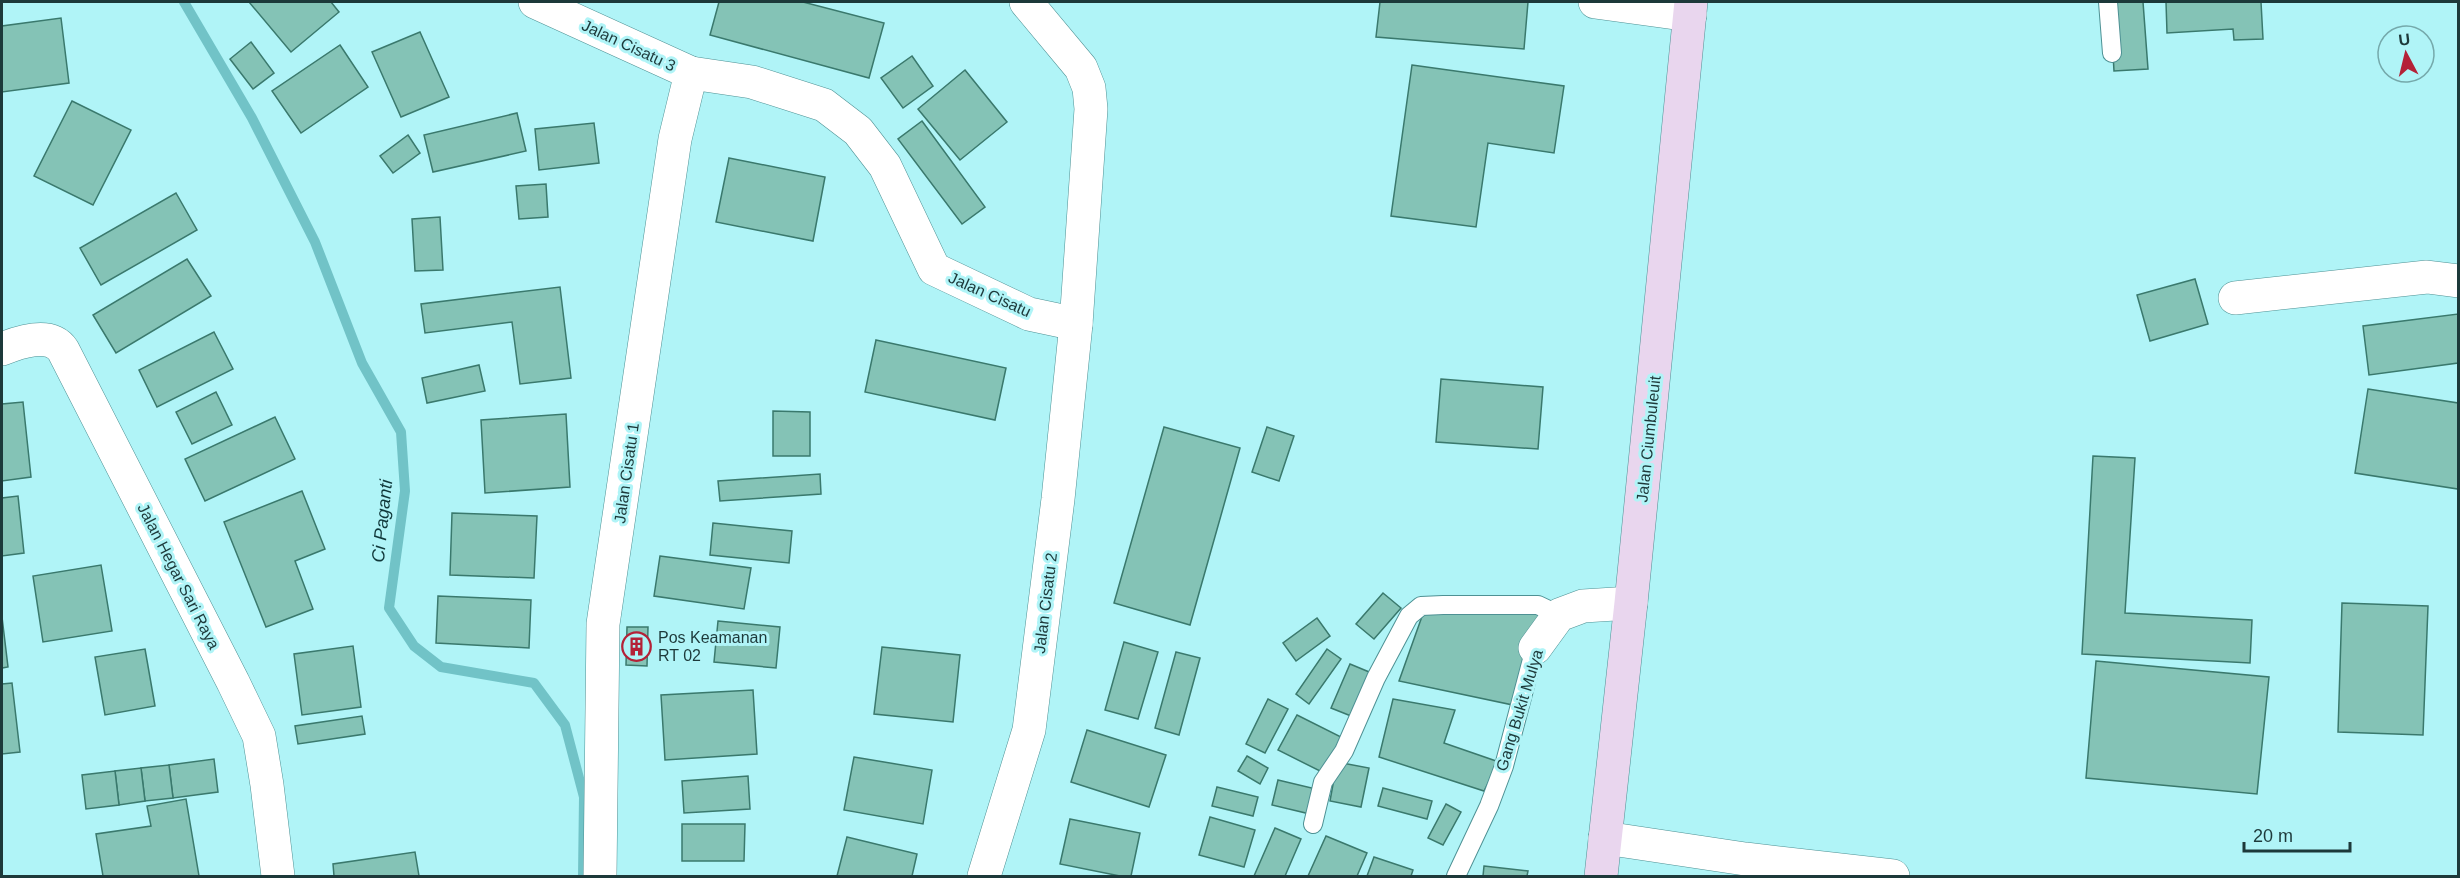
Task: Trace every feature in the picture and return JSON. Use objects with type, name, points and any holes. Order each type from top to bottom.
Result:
[{"type":"main road","name":"Jalan Ciumbuleuit","points":[[1601,876],[1691,8]]},
{"type":"street","name":"Jalan Cisatu 3","points":[[535,2],[691,73]]},
{"type":"street","points":[[1026,2],[1081,69],[1089,88],[1091,109],[1076,324]]},
{"type":"street","points":[[1595,2],[1691,8]]},
{"type":"street","name":"Jalan Cisatu","points":[[691,73],[752,82],[824,105],[858,131],[885,166],[934,269],[1029,314],[1076,324]]},
{"type":"street","name":"Jalan Cisatu 1","points":[[600,876],[603,624],[675,139],[691,73]]},
{"type":"street","points":[[2235,298],[2427,277],[2458,281]]},
{"type":"street","name":"Jalan Cisatu 2","points":[[984,876],[1029,730],[1057,510],[1076,324]]},
{"type":"street","name":"Jalan Hegar Sari Raya","points":[[2,349],[44,339],[60,345],[63,350],[233,682],[258,736],[267,784],[278,876]]},
{"type":"street","points":[[1559,615],[1583,606],[1631,603]]},
{"type":"street","name":"Gang Bukit Mulya","points":[[1535,648],[1559,615]]},
{"type":"street","points":[[1605,838],[1745,859],[1893,876]]},
{"type":"lane","points":[[2108,2],[2112,53]]},
{"type":"lane","points":[[1313,824],[1323,782],[1344,751],[1376,678],[1409,616],[1421,606],[1443,604],[1538,605],[1559,615]]},
{"type":"lane","name":"Gang Bukit Mulya","points":[[1456,876],[1489,806],[1503,766],[1535,648]]},
{"type":"building","points":[[249,2],[331,2],[339,12],[291,52]]},
{"type":"building","points":[[719,2],[803,2],[884,23],[869,78],[710,35]]},
{"type":"building","points":[[1380,2],[1528,2],[1524,49],[1376,37]]},
{"type":"building","points":[[2110,2],[2143,2],[2148,69],[2114,71]]},
{"type":"building","points":[[2166,2],[2261,2],[2263,39],[2234,40],[2233,29],[2167,33]]},
{"type":"building","points":[[61,18],[69,83],[2,92],[2,26]]},
{"type":"building","points":[[420,32],[449,97],[401,117],[372,52]]},
{"type":"building","points":[[251,42],[274,73],[253,89],[230,59]]},
{"type":"building","points":[[340,45],[368,87],[301,133],[272,91]]},
{"type":"building","points":[[912,56],[933,86],[903,108],[881,78]]},
{"type":"building","points":[[1412,65],[1564,86],[1554,153],[1488,143],[1476,227],[1391,216]]},
{"type":"building","points":[[965,70],[1007,122],[960,160],[918,109]]},
{"type":"building","points":[[72,101],[131,130],[93,205],[34,176]]},
{"type":"building","points":[[517,113],[526,151],[433,172],[424,135]]},
{"type":"building","points":[[922,121],[985,207],[962,224],[898,139]]},
{"type":"building","points":[[594,123],[599,163],[539,170],[535,129]]},
{"type":"building","points":[[408,135],[420,153],[393,173],[380,156]]},
{"type":"building","points":[[729,158],[825,177],[813,241],[716,222]]},
{"type":"building","points":[[546,184],[548,217],[519,219],[516,186]]},
{"type":"building","points":[[176,193],[197,230],[101,285],[80,248]]},
{"type":"building","points":[[440,217],[443,270],[415,271],[412,219]]},
{"type":"building","points":[[187,259],[211,296],[116,353],[93,315]]},
{"type":"building","points":[[2195,279],[2208,324],[2150,341],[2137,295]]},
{"type":"building","points":[[560,287],[571,378],[520,384],[512,322],[425,333],[421,304]]},
{"type":"building","points":[[2458,314],[2458,363],[2369,375],[2363,326]]},
{"type":"building","points":[[214,332],[233,369],[157,407],[139,370]]},
{"type":"building","points":[[876,340],[1006,368],[995,420],[865,392]]},
{"type":"building","points":[[479,365],[485,391],[427,403],[422,378]]},
{"type":"building","points":[[1441,379],[1543,387],[1538,449],[1436,442]]},
{"type":"building","points":[[2368,389],[2458,403],[2458,489],[2355,473]]},
{"type":"building","points":[[216,392],[232,425],[192,444],[176,412]]},
{"type":"building","points":[[23,402],[31,477],[2,481],[2,404]]},
{"type":"building","points":[[773,411],[810,412],[810,456],[773,456]]},
{"type":"building","points":[[566,414],[570,487],[485,493],[481,420]]},
{"type":"building","points":[[275,417],[295,459],[205,501],[185,459]]},
{"type":"building","points":[[1164,427],[1240,448],[1190,625],[1114,603]]},
{"type":"building","points":[[1267,427],[1294,436],[1279,481],[1252,472]]},
{"type":"building","points":[[2093,456],[2135,458],[2125,613],[2252,620],[2250,663],[2082,654]]},
{"type":"building","points":[[820,474],[821,494],[720,501],[718,481]]},
{"type":"building","points":[[302,491],[325,549],[295,561],[313,609],[266,627],[224,522]]},
{"type":"building","points":[[18,496],[24,553],[2,556],[2,498]]},
{"type":"building","points":[[452,513],[537,516],[534,578],[450,575]]},
{"type":"building","points":[[713,523],[792,531],[789,563],[710,555]]},
{"type":"building","points":[[660,556],[751,568],[744,609],[654,596]]},
{"type":"building","points":[[101,565],[112,631],[43,642],[33,576]]},
{"type":"building","points":[[1383,593],[1401,608],[1374,639],[1356,624]]},
{"type":"building","points":[[438,596],[531,600],[529,648],[436,643]]},
{"type":"building","points":[[2342,603],[2428,606],[2423,735],[2338,732]]},
{"type":"building","points":[[1425,608],[1541,608],[1513,705],[1399,681]]},
{"type":"building","points":[[2,617],[8,667],[2,668]]},
{"type":"building","points":[[1317,618],[1330,636],[1296,661],[1283,643]]},
{"type":"building","points":[[718,621],[780,627],[776,668],[714,662]]},
{"type":"building","name":"Pos Keamanan RT 02","points":[[627,627],[648,627],[647,666],[626,665]]},
{"type":"building","points":[[1124,642],[1158,652],[1138,719],[1105,710]]},
{"type":"building","points":[[353,646],[361,707],[302,715],[294,654]]},
{"type":"building","points":[[882,647],[960,655],[953,722],[874,714]]},
{"type":"building","points":[[145,649],[155,706],[105,715],[95,657]]},
{"type":"building","points":[[1327,649],[1341,659],[1309,704],[1296,694]]},
{"type":"building","points":[[1176,652],[1200,658],[1179,735],[1155,728]]},
{"type":"building","points":[[2096,661],[2269,677],[2257,794],[2086,778]]},
{"type":"building","points":[[1350,664],[1374,674],[1356,718],[1331,708]]},
{"type":"building","points":[[12,683],[20,752],[2,754],[2,684]]},
{"type":"building","points":[[753,690],[757,754],[665,760],[661,695]]},
{"type":"building","points":[[1268,699],[1288,709],[1265,753],[1246,744]]},
{"type":"building","points":[[1393,699],[1455,710],[1444,743],[1499,762],[1484,791],[1379,757]]},
{"type":"building","points":[[1297,715],[1345,739],[1326,774],[1278,750]]},
{"type":"building","points":[[362,716],[365,734],[298,744],[295,726]]},
{"type":"building","points":[[1087,730],[1166,755],[1149,807],[1071,782]]},
{"type":"building","points":[[1247,756],[1268,768],[1260,784],[1238,771]]},
{"type":"building","points":[[854,757],[932,770],[923,824],[844,810]]},
{"type":"building","points":[[214,759],[218,792],[173,798],[169,765]]},
{"type":"building","points":[[1337,762],[1369,768],[1361,807],[1330,801]]},
{"type":"building","points":[[169,765],[173,798],[145,801],[141,768]]},
{"type":"building","points":[[141,768],[145,801],[119,805],[115,771]]},
{"type":"building","points":[[115,771],[119,805],[86,809],[82,775]]},
{"type":"building","points":[[748,776],[750,809],[684,813],[682,781]]},
{"type":"building","points":[[1278,780],[1316,789],[1310,814],[1272,805]]},
{"type":"building","points":[[1217,787],[1258,797],[1253,816],[1212,806]]},
{"type":"building","points":[[1383,788],[1432,801],[1427,819],[1378,806]]},
{"type":"building","points":[[186,799],[199,876],[103,876],[96,834],[151,826],[147,806]]},
{"type":"building","points":[[1446,804],[1461,812],[1443,845],[1428,838]]},
{"type":"building","points":[[1210,817],[1255,830],[1244,867],[1199,855]]},
{"type":"building","points":[[1070,819],[1140,833],[1131,876],[1120,876],[1060,864]]},
{"type":"building","points":[[682,824],[745,824],[744,861],[682,861]]},
{"type":"building","points":[[1275,828],[1301,839],[1285,876],[1254,876]]},
{"type":"building","points":[[1326,836],[1367,853],[1357,876],[1308,876]]},
{"type":"building","points":[[847,837],[917,854],[912,876],[837,876]]},
{"type":"building","points":[[415,852],[419,876],[334,876],[333,864]]},
{"type":"building","points":[[1374,857],[1413,870],[1411,876],[1367,876]]},
{"type":"building","points":[[1484,866],[1528,871],[1527,876],[1483,876]]},
{"type":"waterway","name":"Ci Paganti","points":[[184,2],[252,118],[315,242],[362,363],[401,432],[405,491],[389,608],[414,646],[441,667],[534,683],[565,725],[584,797],[583,876]]},
{"type":"place","name":"Pos Keamanan RT 02","points":[[637,646]]}]
